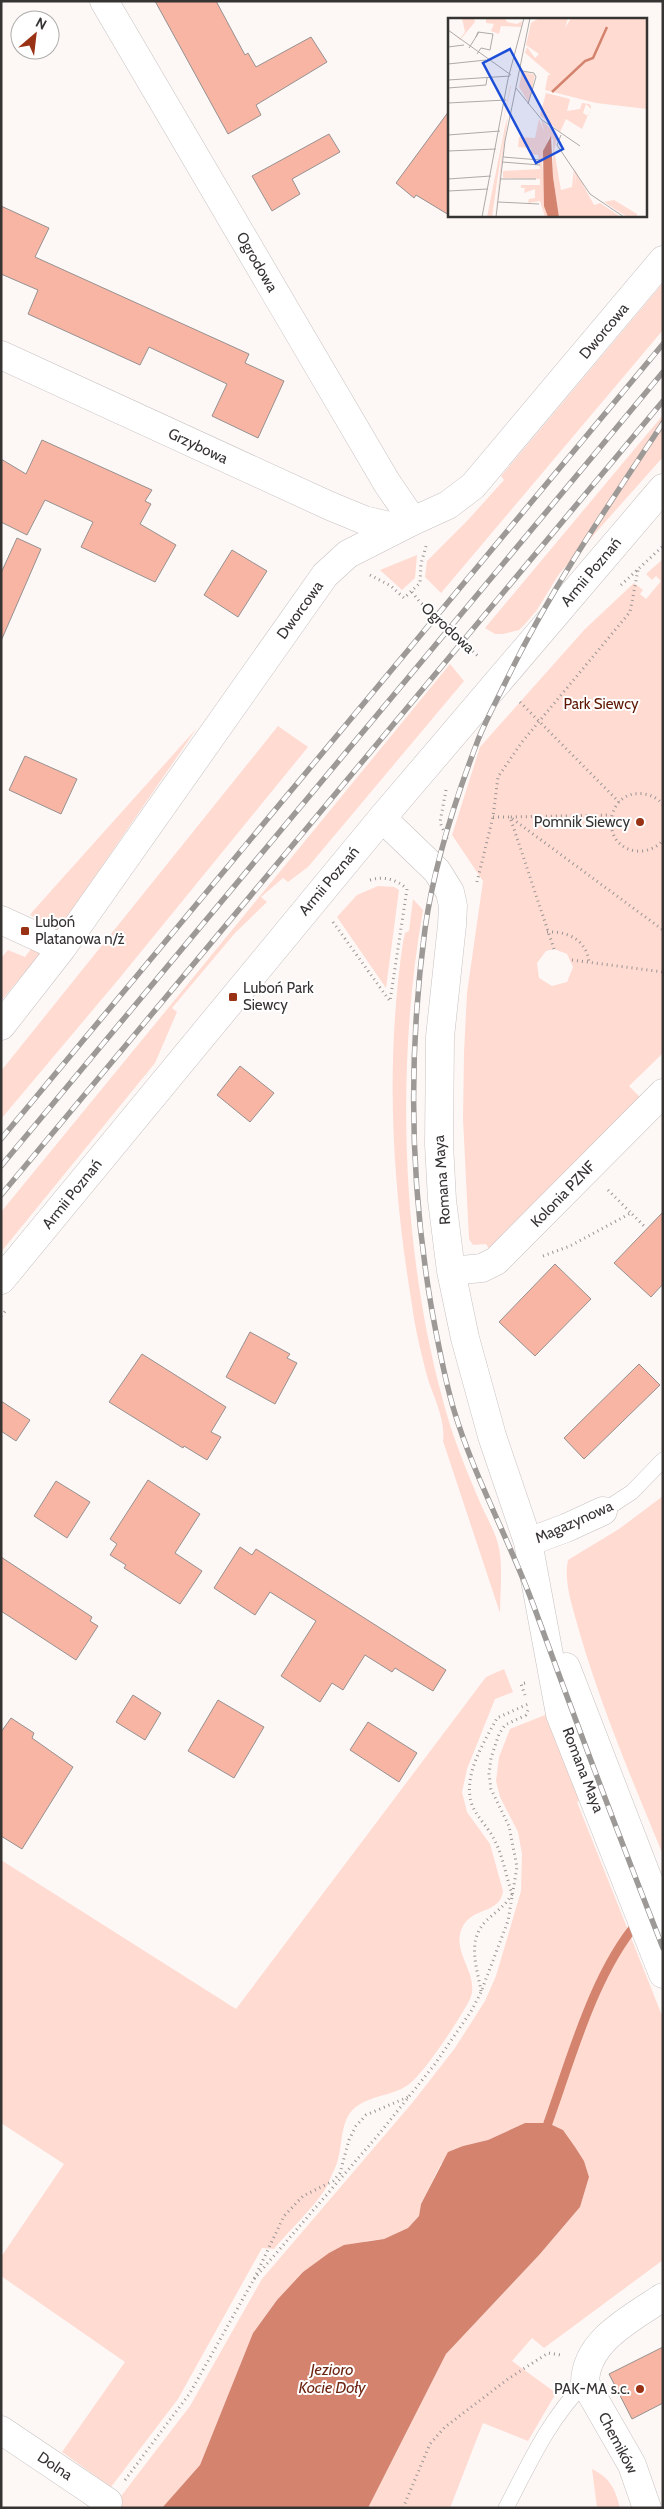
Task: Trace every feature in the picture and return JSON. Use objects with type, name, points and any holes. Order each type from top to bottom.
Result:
[{"type":"street","name":"Ogrodowa","points":[[104,1],[388,483],[413,531]]},
{"type":"street","name":"Dworcowa","points":[[1,1026],[62,948],[325,575],[348,554],[413,531],[473,486],[663,260]]},
{"type":"street","name":"Grzybowa","points":[[1,355],[330,506],[364,520],[413,531]]},
{"type":"street","name":"Armii Poznań","points":[[1,1280],[382,818],[663,488]]},
{"type":"street","name":"Romana Maya","points":[[382,818],[437,871],[450,892],[453,906],[440,1036],[438,1111],[442,1200],[452,1271],[465,1338],[480,1396],[530,1550],[607,1804],[663,1974]]},
{"type":"street","points":[[1,920],[62,948]]},
{"type":"street","name":"Kolonia PZNF","points":[[452,1271],[482,1268],[503,1255],[663,1093]]},
{"type":"street","name":"Magazynowa","points":[[530,1550],[566,1528],[603,1511]]},
{"type":"street","name":"Romana Maya","points":[[607,1804],[663,1918]]},
{"type":"street","points":[[587,2371],[614,2332],[663,2297]]},
{"type":"street","name":"Chemików","points":[[587,2371],[651,2502]]},
{"type":"street","name":"Dolna","points":[[1,2430],[108,2502]]},
{"type":"lane","name":"Magazynowa","points":[[603,1511],[632,1492],[663,1460]]},
{"type":"lane","points":[[506,2508],[548,2428],[587,2371]]},
{"type":"path","points":[[368,574],[384,582],[404,598],[412,592],[420,583],[421,564],[413,531]]},
{"type":"path","points":[[476,885],[493,817],[498,777],[522,742],[630,612],[638,569]]},
{"type":"path","name":"Ogrodowa","points":[[412,592],[418,601],[486,663]]},
{"type":"path","points":[[514,696],[618,802]]},
{"type":"path","points":[[662,842],[652,849],[642,852],[631,850],[621,845],[614,837],[610,826],[611,815],[618,802],[628,795],[639,793],[650,795],[663,805]]},
{"type":"path","points":[[493,817],[611,815]]},
{"type":"path","points":[[510,817],[663,930]]},
{"type":"path","points":[[510,817],[554,949]]},
{"type":"path","points":[[329,915],[390,1001],[407,889],[393,880],[374,879]]},
{"type":"path","points":[[547,932],[570,935],[577,939],[588,954],[589,963]]},
{"type":"path","points":[[572,960],[663,972]]},
{"type":"path","points":[[601,1184],[644,1226]]},
{"type":"path","points":[[539,1258],[570,1246],[631,1212]]},
{"type":"path","points":[[254,2279],[409,2097],[449,2045],[481,1992],[508,1921],[516,1874],[516,1851],[509,1826],[491,1789],[489,1774],[496,1743],[505,1724],[526,1715],[529,1709],[529,1704],[521,1684],[528,1681]]},
{"type":"path","points":[[512,1894],[494,1840],[473,1808],[470,1798],[470,1784],[472,1771],[497,1718],[529,1704]]},
{"type":"path","points":[[481,1992],[474,1957],[476,1938],[483,1924],[505,1905],[512,1894]]},
{"type":"path","points":[[108,2502],[172,2420],[190,2393],[254,2279],[284,2216],[303,2196],[334,2181],[340,2172],[349,2140],[356,2126],[366,2116],[378,2108],[409,2097]]},
{"type":"path","points":[[402,2508],[430,2444],[445,2427],[508,2379],[548,2353],[587,2371]]},
{"type":"green space","points":[[663,283],[663,330],[441,593],[425,577],[427,561],[504,480],[501,476]]},
{"type":"green space","points":[[663,415],[663,457],[559,574],[537,610],[519,630],[495,634],[485,628]]},
{"type":"green space","points":[[417,555],[415,578],[402,590],[380,570]]},
{"type":"green space","name":"Park Siewcy","points":[[663,559],[663,1053],[629,1086],[640,1097],[491,1252],[486,1244],[473,1245],[469,1239],[463,1119],[467,993],[483,881],[452,835],[480,747],[585,629],[634,583],[643,590],[640,594],[646,599],[661,581],[656,576],[652,580],[646,574]],"holes":[[[554,949],[567,954],[573,967],[567,982],[552,986],[539,978],[537,963],[546,951]]]},
{"type":"green space","points":[[450,664],[464,681],[308,867],[288,882],[283,878],[261,897],[267,902],[235,933],[172,1008],[177,1012],[155,1063],[1,1252],[1,1212]]},
{"type":"green space","points":[[278,726],[308,747],[118,980],[1,1119],[1,1071]]},
{"type":"green space","points":[[197,728],[58,930],[30,915],[33,911]]},
{"type":"green space","points":[[378,886],[394,887],[399,890],[386,988],[337,917],[357,895]]},
{"type":"green space","points":[[413,899],[423,910],[414,969],[406,1091],[411,1215],[418,1276],[428,1335],[449,1420],[468,1474],[498,1542],[501,1564],[500,1613],[443,1441],[441,1416],[427,1376],[416,1332],[405,1260],[393,1124],[394,1033],[403,942],[405,933],[409,931]]},
{"type":"green space","points":[[31,949],[40,954],[1,1001],[1,958],[8,950],[25,957]]},
{"type":"green space","points":[[663,1496],[663,1855],[618,1745],[598,1690],[570,1597],[567,1569],[568,1560],[619,1529]]},
{"type":"green space","points":[[504,1669],[513,1692],[495,1699],[467,1769],[462,1792],[467,1812],[490,1844],[503,1891],[497,1904],[473,1916],[463,1926],[460,1945],[472,1981],[470,1999],[442,2045],[415,2079],[401,2089],[370,2099],[350,2113],[344,2126],[337,2161],[326,2188],[274,2249],[262,2248],[178,2399],[111,2487],[62,2452],[125,2362],[1,2276],[1,2257],[64,2164],[1,2123],[1,1860],[236,2009],[486,1677]]},
{"type":"green space","points":[[550,1713],[583,1799],[577,1802],[663,2018],[663,2260],[544,2348],[532,2338],[512,2361],[556,2393],[528,2441],[483,2423],[450,2508],[368,2508],[446,2354],[540,2254],[580,2207],[589,2177],[584,2161],[563,2130],[548,2123],[525,2123],[488,2140],[463,2146],[441,2164],[421,2204],[419,2216],[408,2228],[384,2239],[367,2241],[303,2272],[277,2300],[253,2333],[200,2465],[162,2508],[112,2508],[190,2406],[262,2279],[413,2102],[455,2048],[485,2001],[496,1976],[521,1891],[522,1854],[518,1832],[500,1797],[496,1781],[499,1757],[510,1729]]},
{"type":"green space","points":[[592,2469],[611,2484],[620,2508],[597,2508]]},
{"type":"water","name":"Jezioro Kocie Doły","points":[[525,2123],[548,2123],[563,2130],[575,2147],[584,2161],[589,2177],[580,2207],[540,2254],[446,2354],[368,2508],[162,2508],[200,2465],[253,2333],[277,2300],[303,2272],[329,2253],[344,2245],[384,2239],[408,2228],[419,2216],[421,2204],[448,2152],[488,2140]]},
{"type":"building","points":[[155,1],[216,1],[245,55],[248,53],[256,67],[311,37],[327,62],[256,105],[261,115],[228,134]]},
{"type":"building","points":[[448,112],[448,214],[416,195],[414,198],[396,183]]},
{"type":"building","points":[[329,134],[340,152],[292,179],[300,194],[272,211],[252,176]]},
{"type":"building","points":[[1,206],[49,228],[35,257],[249,354],[245,363],[284,381],[258,438],[212,416],[227,384],[149,347],[140,365],[28,314],[38,290],[1,274]]},
{"type":"building","points":[[42,440],[152,490],[145,501],[151,504],[140,524],[176,545],[155,582],[81,547],[93,522],[45,500],[27,535],[1,522],[1,459],[26,474]]},
{"type":"building","points":[[17,538],[41,549],[1,641],[1,573]]},
{"type":"building","points":[[232,550],[267,571],[238,617],[204,595]]},
{"type":"building","points":[[25,756],[77,779],[61,814],[9,790]]},
{"type":"building","points":[[240,1066],[274,1093],[250,1122],[217,1095]]},
{"type":"building","points":[[663,1212],[663,1284],[651,1297],[614,1263]]},
{"type":"building","points":[[555,1264],[591,1299],[535,1356],[499,1322]]},
{"type":"building","points":[[250,1332],[290,1354],[287,1358],[297,1363],[275,1404],[226,1377]]},
{"type":"building","points":[[142,1354],[226,1407],[211,1432],[221,1437],[207,1460],[184,1446],[183,1448],[109,1402]]},
{"type":"building","points":[[639,1364],[660,1385],[584,1459],[564,1438]]},
{"type":"building","points":[[1,1401],[30,1420],[16,1441],[1,1431]]},
{"type":"building","points":[[148,1480],[200,1514],[175,1553],[202,1571],[180,1604],[124,1568],[126,1565],[110,1555],[117,1544],[110,1539]]},
{"type":"building","points":[[56,1481],[90,1502],[67,1538],[34,1516]]},
{"type":"building","points":[[240,1547],[252,1555],[256,1549],[446,1670],[433,1691],[395,1668],[392,1672],[365,1655],[343,1690],[332,1683],[320,1702],[281,1676],[316,1621],[270,1592],[255,1615],[214,1588]]},
{"type":"building","points":[[1,1557],[92,1617],[90,1621],[98,1626],[76,1660],[1,1611]]},
{"type":"building","points":[[133,1695],[161,1713],[145,1740],[116,1722]]},
{"type":"building","points":[[218,1700],[264,1727],[234,1778],[188,1751]]},
{"type":"building","points":[[11,1718],[34,1733],[32,1738],[73,1767],[22,1849],[1,1836],[1,1732]]},
{"type":"building","points":[[368,1722],[417,1753],[399,1782],[350,1750]]},
{"type":"building","name":"PAK-MA s.c.","points":[[663,2347],[663,2403],[632,2419],[609,2374]]},
{"type":"waterway","points":[[548,2123],[596,1991],[622,1943],[638,1922]]},
{"type":"railway","points":[[1,1139],[663,344]]},
{"type":"railway","points":[[1,1166],[663,372]]},
{"type":"railway","points":[[1,1195],[663,401]]},
{"type":"railway","points":[[663,423],[580,549],[541,614],[488,718],[469,763],[453,809],[429,905],[420,977],[414,1072],[414,1120],[419,1216],[432,1311],[453,1407],[470,1457],[533,1604],[663,1948]]},
{"type":"place","name":"Pomnik Siewcy","points":[[640,822]]},
{"type":"place","name":"Luboń Platanowa n/ż","points":[[25,931]]},
{"type":"place","name":"Luboń Park Siewcy","points":[[233,997]]},
{"type":"place","name":"PAK-MA s.c.","points":[[640,2389]]}]
